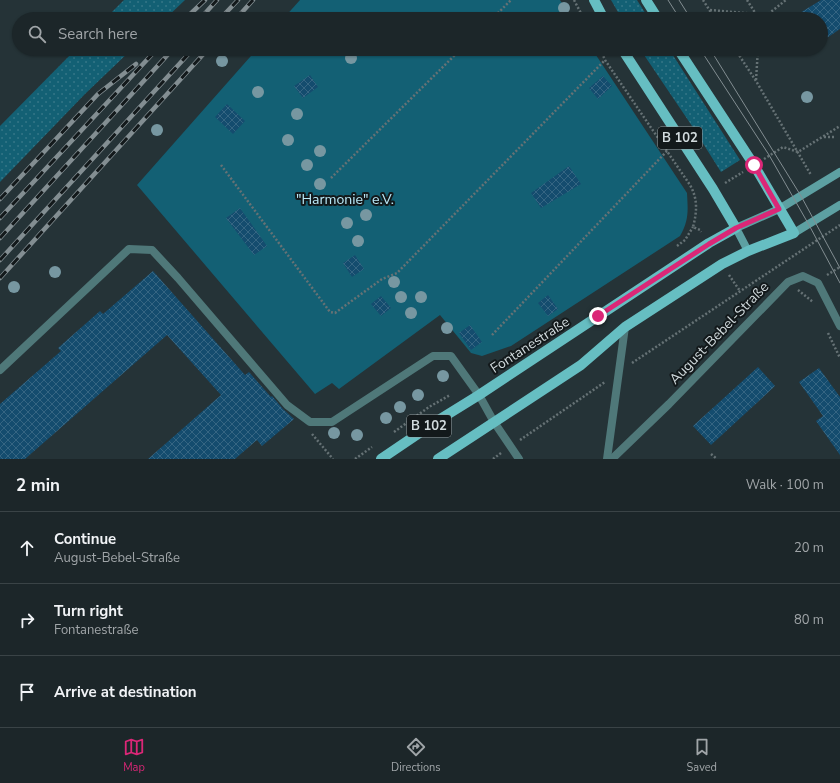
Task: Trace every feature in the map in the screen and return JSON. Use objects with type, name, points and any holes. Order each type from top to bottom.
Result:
[{"type":"main road","points":[[594,0],[600,12]]},
{"type":"main road","points":[[646,0],[654,12]]},
{"type":"main road","name":"B 102","points":[[627,56],[736,228]]},
{"type":"main road","points":[[683,56],[754,165],[794,234],[840,206]]},
{"type":"main road","name":"Fontanestraße","points":[[381,459],[709,244],[736,228],[779,209],[840,172]]},
{"type":"main road","points":[[736,228],[748,252]]},
{"type":"main road","name":"B 102","points":[[438,459],[581,365],[626,327],[722,264],[794,234]]},
{"type":"street","points":[[0,370],[129,250],[152,250],[178,278],[287,405],[310,422],[332,422],[432,356],[450,356],[479,395],[494,422],[519,459]]},
{"type":"street","name":"August-Bebel-Straße","points":[[612,459],[669,404],[788,282],[803,276],[818,283],[840,326]]},
{"type":"street","points":[[607,459],[626,327]]},
{"type":"path","points":[[499,12],[511,0]]},
{"type":"path","points":[[574,0],[580,12]]},
{"type":"path","points":[[702,0],[710,10],[733,12]]},
{"type":"path","points":[[747,0],[755,12]]},
{"type":"path","points":[[770,12],[786,0]]},
{"type":"path","points":[[331,178],[454,56]]},
{"type":"path","points":[[603,56],[690,185],[696,200],[697,214],[693,228],[700,230]]},
{"type":"path","points":[[740,56],[756,81],[804,164]]},
{"type":"path","points":[[756,81],[758,56]]},
{"type":"path","points":[[221,165],[330,312],[335,313],[382,279],[397,273],[605,60]]},
{"type":"path","points":[[763,160],[783,147],[798,152],[840,126]]},
{"type":"path","points":[[824,137],[835,137]]},
{"type":"path","points":[[492,335],[667,151]]},
{"type":"path","points":[[729,180],[747,169]]},
{"type":"path","points":[[696,200],[700,198]]},
{"type":"path","points":[[737,287],[740,292],[840,225]]},
{"type":"path","points":[[788,282],[814,303]]},
{"type":"path","points":[[827,330],[840,358]]},
{"type":"path","points":[[711,454],[717,459]]},
{"type":"green space","points":[[124,0],[185,0],[172,12],[112,12]]},
{"type":"green space","points":[[300,0],[560,0],[568,12],[289,12]]},
{"type":"green space","points":[[611,0],[637,0],[645,12],[618,12]]},
{"type":"green space","points":[[69,56],[125,56],[85,94],[0,182],[0,126]]},
{"type":"green space","name":"\"Harmonie\" e.V.","points":[[251,56],[597,56],[687,193],[688,205],[685,225],[680,236],[511,346],[482,356],[471,353],[440,315],[339,389],[332,383],[315,394],[137,185]]},
{"type":"green space","points":[[645,56],[673,56],[740,160],[721,172]]},
{"type":"building","points":[[821,0],[840,0],[840,29],[828,37],[828,12],[801,12]]},
{"type":"building","points":[[310,75],[318,87],[303,98],[294,86]]},
{"type":"building","points":[[603,76],[612,86],[598,99],[589,88]]},
{"type":"building","points":[[227,104],[245,121],[233,134],[215,117]]},
{"type":"building","points":[[569,166],[581,184],[541,208],[531,193]]},
{"type":"building","points":[[240,208],[267,246],[254,255],[226,218]]},
{"type":"building","points":[[355,255],[364,269],[352,277],[343,263]]},
{"type":"building","points":[[153,271],[245,375],[249,372],[271,397],[272,396],[294,419],[262,446],[257,440],[235,459],[148,459],[221,395],[167,335],[25,459],[0,459],[0,404],[61,351],[58,348],[100,311],[103,314]]},
{"type":"building","points":[[548,295],[558,309],[548,316],[538,303]]},
{"type":"building","points":[[381,296],[391,308],[381,316],[371,304]]},
{"type":"building","points":[[470,325],[482,342],[471,350],[459,333]]},
{"type":"building","points":[[758,367],[775,386],[711,445],[693,426]]},
{"type":"building","points":[[819,368],[840,397],[840,455],[816,421],[823,416],[799,382]]},
{"type":"tram line","points":[[668,0],[676,12]]},
{"type":"tram line","points":[[679,0],[687,12]]},
{"type":"tram line","points":[[705,56],[769,155],[840,283]]},
{"type":"tram line","points":[[714,56],[801,196],[840,268]]},
{"type":"railway","points":[[192,12],[205,0]]},
{"type":"railway","points":[[206,12],[217,0]]},
{"type":"railway","points":[[227,12],[238,0]]},
{"type":"railway","points":[[242,12],[253,0]]},
{"type":"railway","points":[[0,218],[150,56]]},
{"type":"railway","points":[[0,238],[167,56]]},
{"type":"railway","points":[[0,260],[187,56]]},
{"type":"railway","points":[[0,278],[202,56]]},
{"type":"railway","points":[[0,199],[98,94],[136,64]]},
{"type":"route","points":[[598,316],[736,228],[779,209],[754,165]]}]
